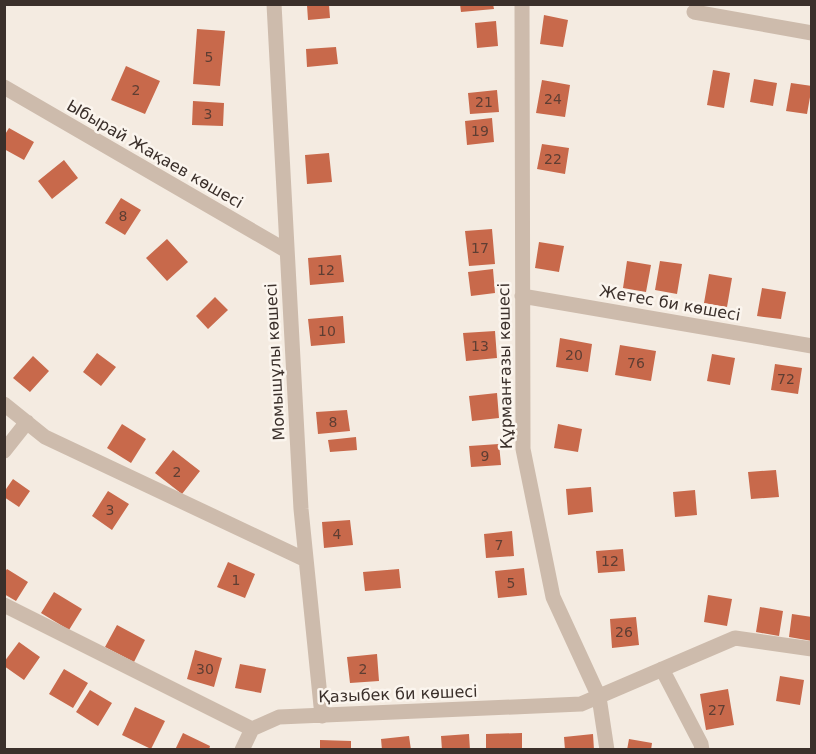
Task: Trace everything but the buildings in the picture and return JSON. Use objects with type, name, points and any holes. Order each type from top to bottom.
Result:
[{"type":"street","name":"Момышұлы көшесі","points":[[274,4],[300,497],[322,716]]},
{"type":"street","name":"Құрманғазы көшесі","points":[[522,4],[523,449],[553,597],[599,697],[607,750]]},
{"type":"street","points":[[694,12],[812,33]]},
{"type":"street","name":"Ыбырай Жақаев көшесі","points":[[4,87],[287,251]]},
{"type":"street","name":"Жетес би көшесі","points":[[522,296],[812,346]]},
{"type":"street","points":[[4,404],[45,437],[306,560]]},
{"type":"street","points":[[4,451],[27,422]]},
{"type":"street","points":[[4,605],[252,729],[242,750]]},
{"type":"street","name":"Қазыбек би көшесі","points":[[252,729],[279,717],[581,704],[735,638],[812,649]]},
{"type":"street","points":[[662,669],[702,750]]}]
